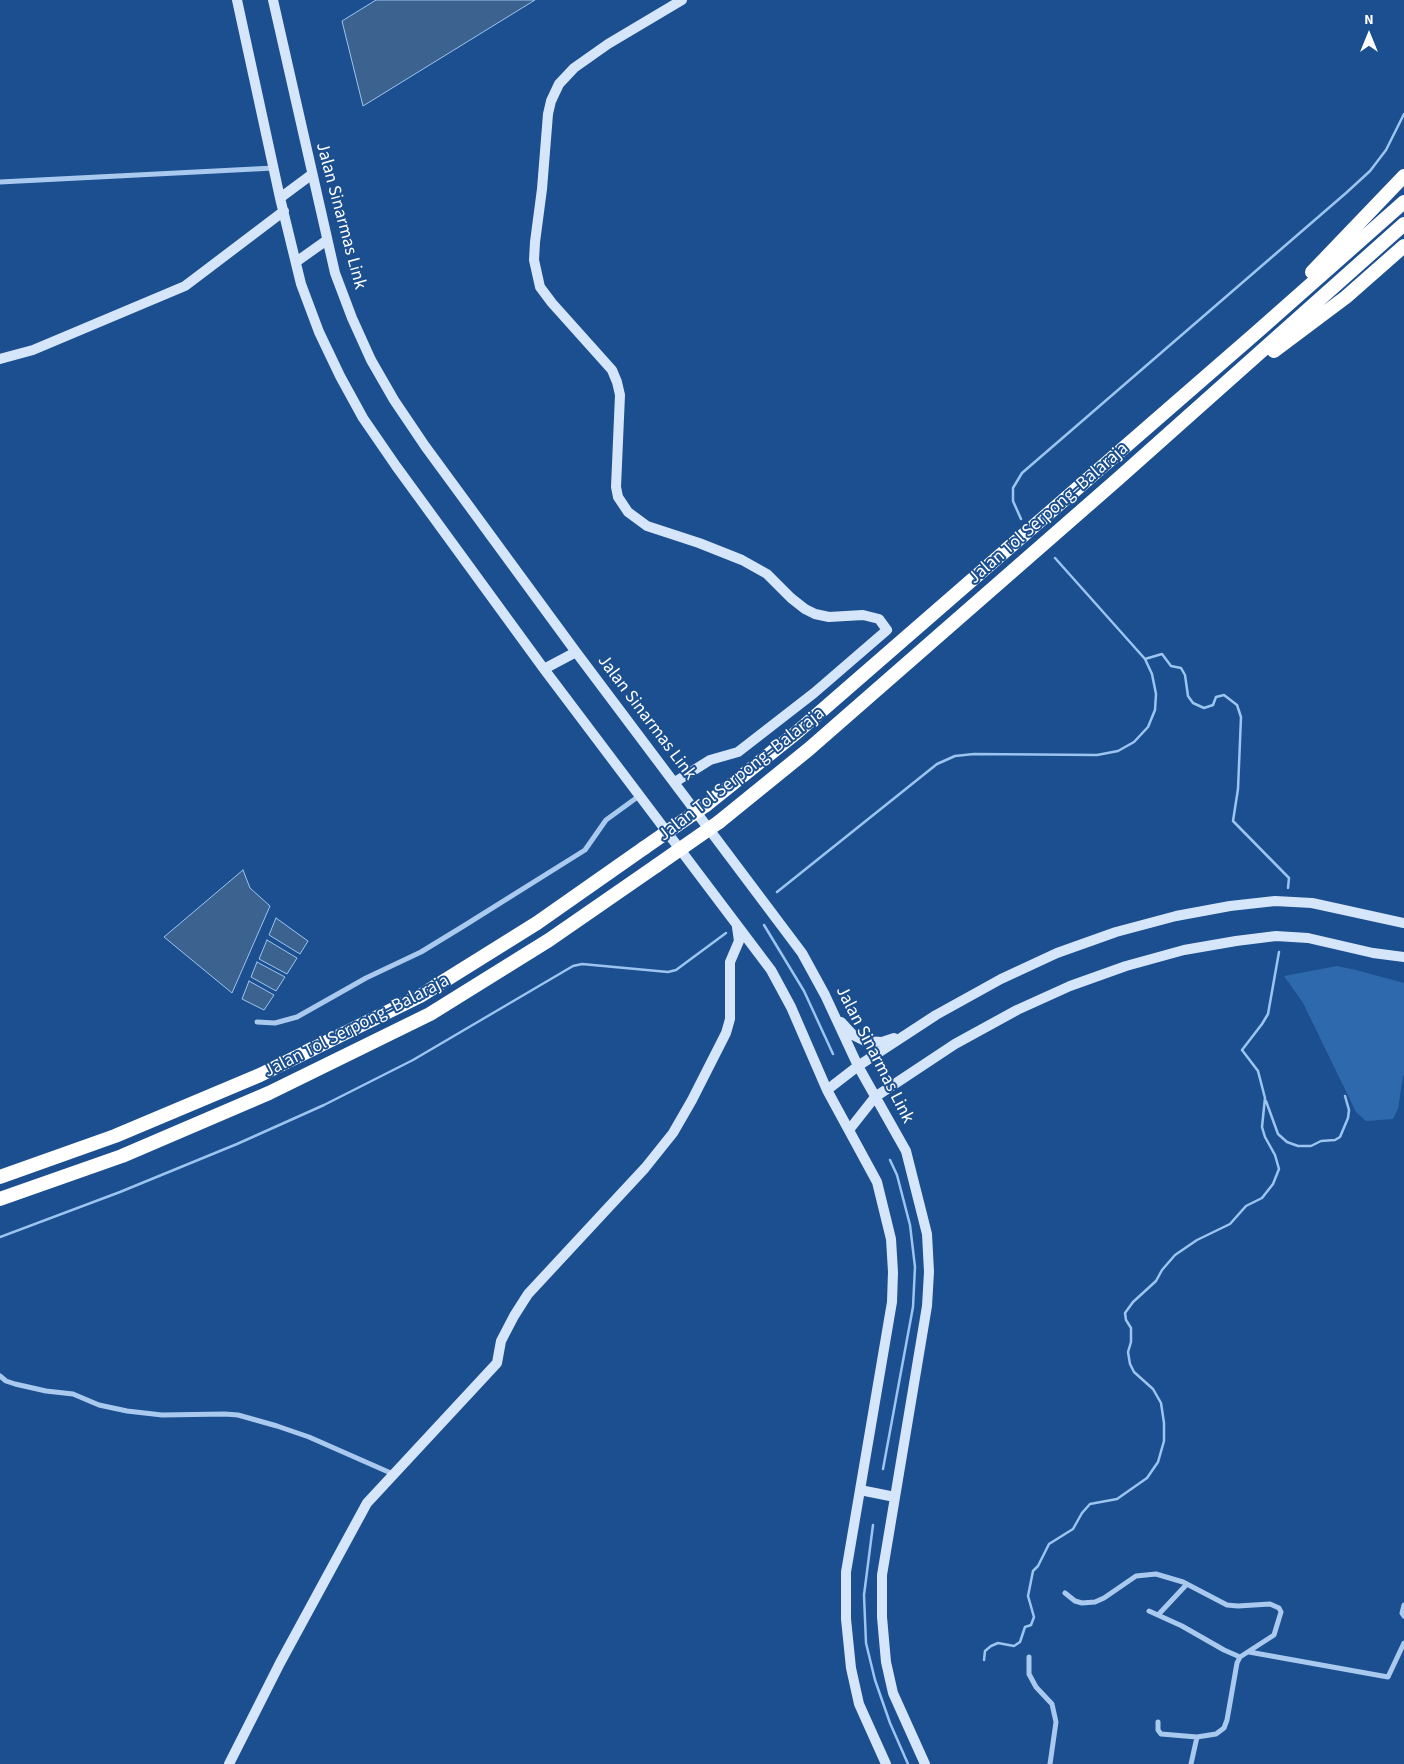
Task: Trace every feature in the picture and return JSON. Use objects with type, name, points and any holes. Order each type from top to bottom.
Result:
[{"type":"highway","points":[[1257,332],[1404,176]]},
{"type":"highway","name":"Jalan Tol Serpong–Balaraja","points":[[0,1177],[114,1136],[260,1074],[420,996],[537,923],[706,806],[796,733],[1404,202]]},
{"type":"highway","name":"Jalan Tol Serpong–Balaraja","points":[[0,1199],[122,1156],[269,1093],[430,1014],[549,940],[656,866],[719,822],[809,749],[1119,478],[1404,224]]},
{"type":"highway","points":[[1199,406],[1346,297],[1404,246]]},
{"type":"street","points":[[237,0],[280,198],[301,284],[340,376],[364,418],[396,466],[544,669],[771,970],[791,1007],[827,1090],[877,1182],[891,1239],[894,1272],[892,1302],[846,1572],[846,1619],[851,1668],[859,1704],[886,1764]]},
{"type":"street","name":"Jalan Sinarmas Link","points":[[273,0],[311,175],[335,273],[371,360],[394,400],[425,446],[576,652],[802,953],[835,1016],[858,1066],[906,1151],[927,1234],[929,1272],[927,1306],[882,1575],[882,1617],[886,1662],[894,1693],[925,1764]]},
{"type":"street","points":[[675,782],[710,760],[738,752],[814,693],[887,630],[879,620],[863,615],[829,617],[815,614],[790,598],[767,574],[742,560],[699,543],[647,526],[628,512],[618,497],[616,487],[620,395],[617,382],[606,364],[540,287],[534,260],[535,242],[542,189],[548,114],[555,93],[574,68],[608,44],[682,0]]},
{"type":"street","points":[[0,182],[274,168]]},
{"type":"street","points":[[280,198],[311,175]]},
{"type":"street","points":[[0,359],[33,350],[185,286],[284,211]]},
{"type":"street","points":[[296,262],[327,240]]},
{"type":"street","points":[[544,669],[576,652]]},
{"type":"street","points":[[257,1022],[275,1023],[297,1017],[366,978],[421,952],[585,850],[606,820],[640,795]]},
{"type":"street","points":[[827,1090],[858,1066],[936,1015],[1001,979],[1057,953],[1116,932],[1176,916],[1230,906],[1275,901],[1312,903],[1404,923]]},
{"type":"street","points":[[229,1764],[280,1663],[368,1503],[497,1363],[501,1341],[528,1294],[645,1168],[673,1133],[726,1033],[730,1019],[730,962],[739,941],[737,925]]},
{"type":"street","points":[[849,1130],[875,1096],[955,1044],[1017,1010],[1070,986],[1108,972],[1184,950],[1276,936],[1308,938],[1373,953],[1404,957]]},
{"type":"street","points":[[835,1016],[853,1035],[865,1041],[882,1042],[909,1033]]},
{"type":"street","points":[[0,1376],[15,1384],[46,1391],[73,1394],[99,1405],[127,1411],[162,1415],[238,1415],[309,1437],[393,1475]]},
{"type":"street","points":[[860,1490],[895,1497]]},
{"type":"street","points":[[1065,1593],[1074,1601],[1082,1603],[1095,1602],[1136,1576],[1156,1574],[1187,1584],[1227,1605],[1270,1604],[1280,1608],[1281,1612],[1274,1635],[1240,1656],[1224,1728],[1216,1734],[1196,1737],[1161,1734],[1158,1730],[1158,1722]]},
{"type":"street","points":[[1158,1614],[1187,1584]]},
{"type":"street","points":[[1404,1605],[1402,1613],[1404,1616]]},
{"type":"street","points":[[1149,1611],[1182,1626],[1224,1650],[1240,1656]]},
{"type":"street","points":[[1249,1652],[1388,1677],[1404,1643]]},
{"type":"street","points":[[1029,1657],[1029,1674],[1036,1687],[1052,1704],[1056,1722],[1050,1764]]},
{"type":"street","points":[[1191,1764],[1196,1737]]},
{"type":"shaded area","points":[[376,0],[535,0],[363,106],[342,21]]},
{"type":"shaded area","points":[[243,870],[250,888],[270,906],[232,993],[164,937]]},
{"type":"shaded area","points":[[276,918],[308,941],[300,954],[269,935]]},
{"type":"shaded area","points":[[267,940],[297,958],[287,974],[259,959]]},
{"type":"shaded area","points":[[257,962],[285,977],[276,991],[251,977]]},
{"type":"shaded area","points":[[1337,966],[1404,983],[1404,1075],[1398,1109],[1393,1119],[1366,1121],[1356,1112],[1303,1003],[1284,976]]},
{"type":"shaded area","points":[[249,981],[274,995],[264,1010],[242,999]]},
{"type":"waterway","points":[[1021,519],[1013,501],[1013,488],[1022,473],[1370,171],[1386,150],[1404,114]]},
{"type":"waterway","points":[[777,892],[937,764],[955,756],[974,754],[1097,755],[1118,751],[1134,742],[1148,727],[1155,710],[1156,694],[1152,674],[1145,659],[1055,558]]},
{"type":"waterway","points":[[1145,659],[1162,654],[1171,666],[1181,668],[1185,675],[1188,696],[1193,703],[1204,708],[1213,705],[1216,697],[1224,695],[1237,705],[1241,717],[1238,789],[1233,821],[1289,878],[1288,888]]},
{"type":"waterway","points":[[764,925],[804,991],[833,1054]]},
{"type":"waterway","points":[[0,1237],[120,1192],[237,1144],[324,1105],[413,1060],[573,966],[582,964],[668,972],[676,970],[726,933]]},
{"type":"waterway","points":[[984,1660],[985,1651],[991,1646],[998,1643],[1014,1646],[1020,1642],[1025,1627],[1031,1625],[1034,1617],[1028,1596],[1033,1571],[1038,1566],[1049,1544],[1073,1529],[1082,1513],[1090,1504],[1117,1499],[1147,1478],[1158,1462],[1164,1441],[1161,1403],[1153,1389],[1134,1372],[1130,1364],[1128,1352],[1131,1342],[1131,1328],[1126,1320],[1125,1313],[1133,1302],[1156,1281],[1162,1270],[1175,1255],[1197,1240],[1230,1224],[1246,1206],[1262,1198],[1273,1184],[1279,1169],[1275,1155],[1262,1127],[1265,1098],[1258,1071],[1242,1050],[1268,1014],[1279,952]]},
{"type":"waterway","points":[[1266,1101],[1278,1134],[1287,1142],[1298,1146],[1311,1146],[1321,1141],[1335,1140],[1340,1137],[1348,1118],[1349,1110],[1345,1096]]},
{"type":"waterway","points":[[883,1469],[913,1307],[915,1267],[910,1225],[897,1175],[890,1160]]},
{"type":"waterway","points":[[873,1525],[864,1595],[866,1643],[875,1680],[890,1723],[908,1764]]}]
